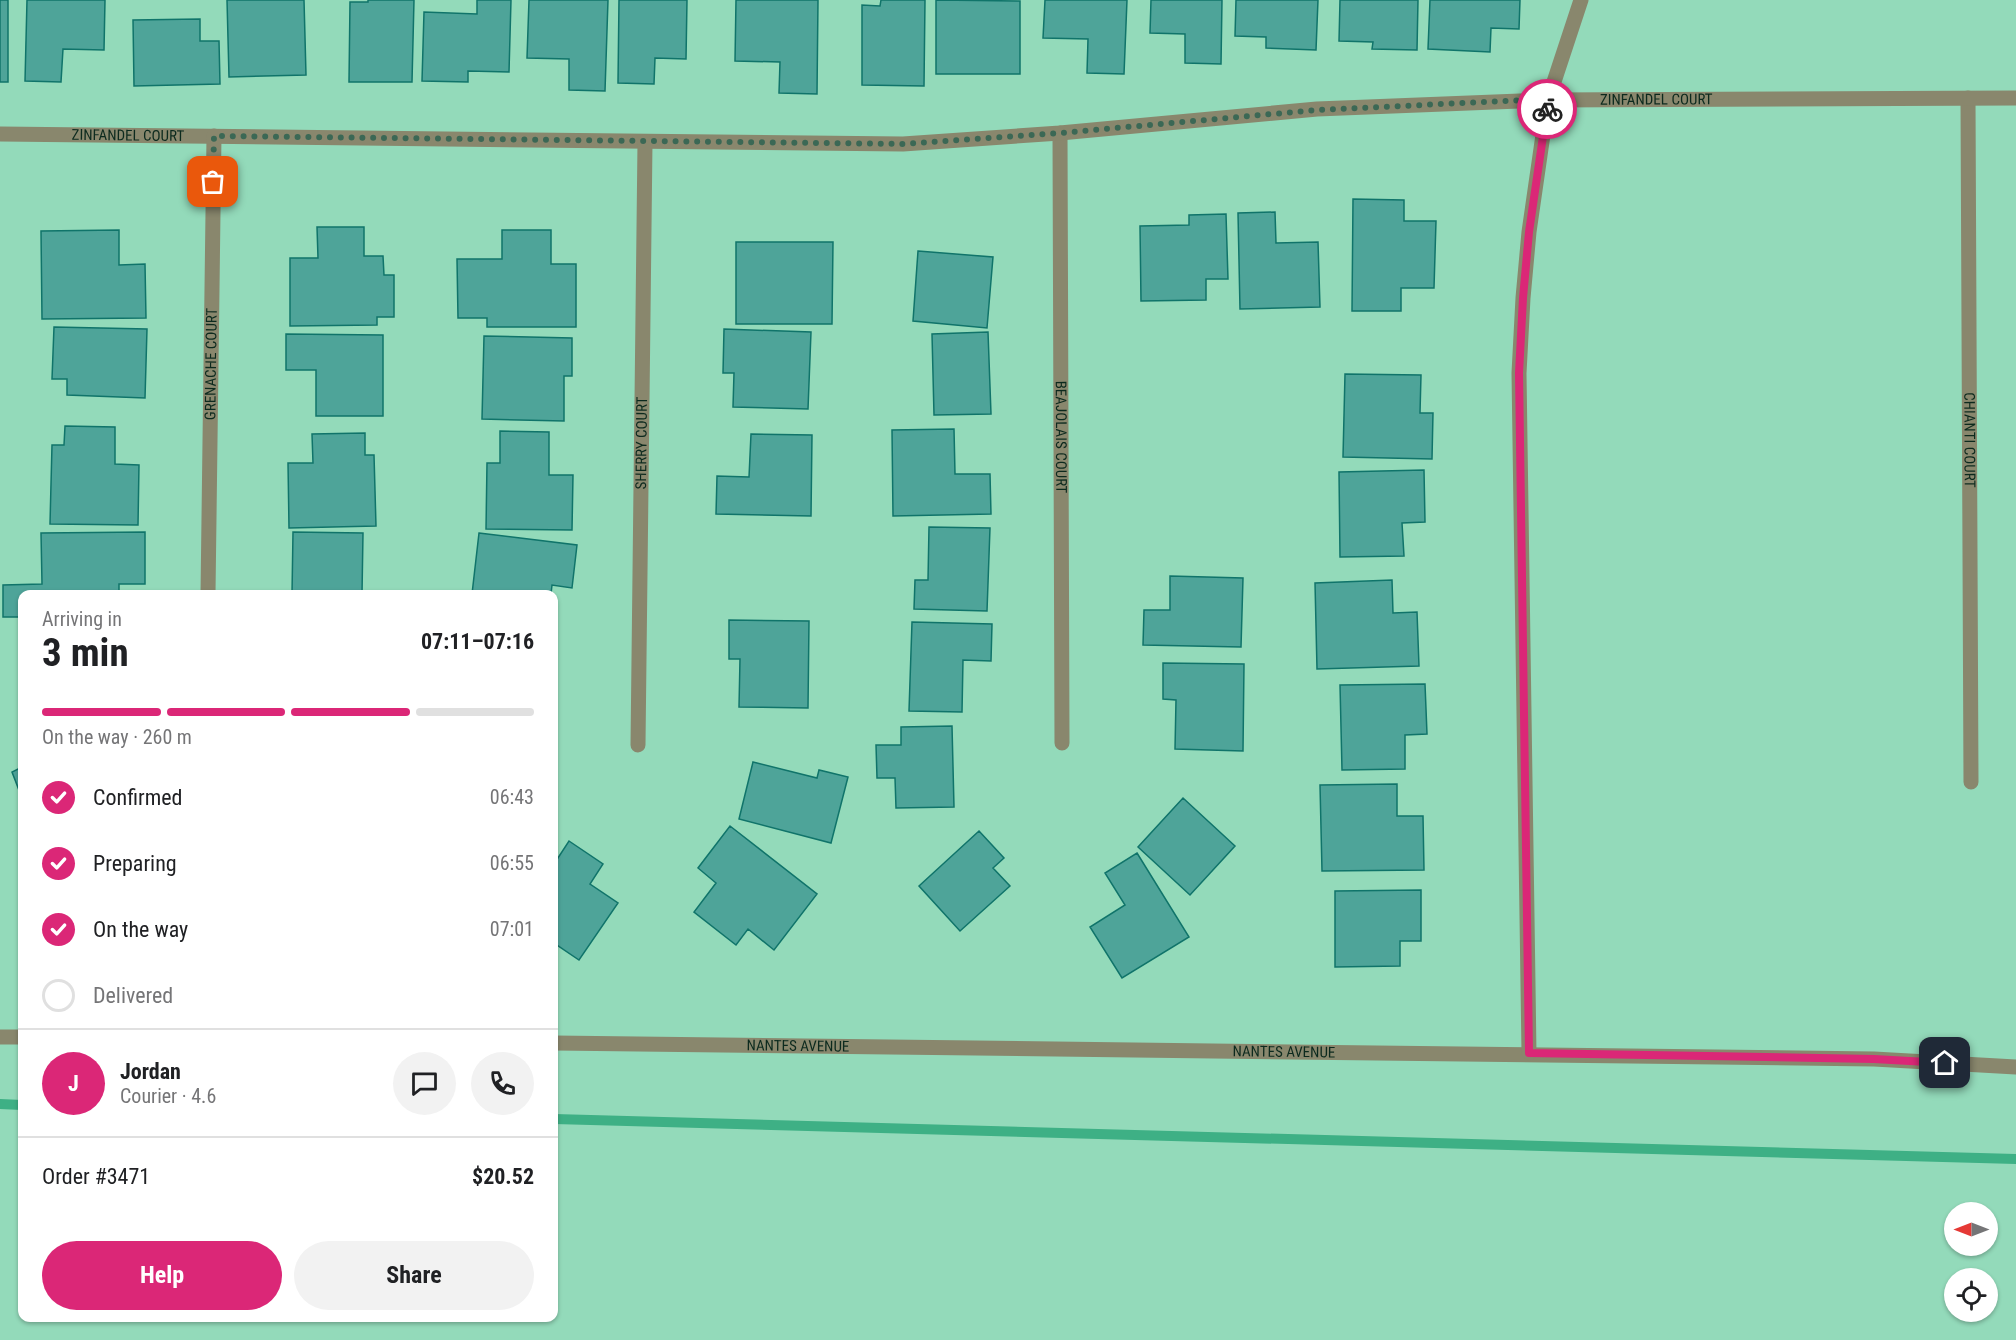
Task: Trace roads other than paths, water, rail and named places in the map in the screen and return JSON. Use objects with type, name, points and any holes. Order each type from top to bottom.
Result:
[{"type":"street","points":[[1529,1053],[1519,373],[1529,232],[1548,99],[1581,0]]},
{"type":"street","name":"CHIANTI COURT","points":[[1968,98],[1971,782]]},
{"type":"street","name":"ZINFANDEL COURT","points":[[0,134],[903,144],[1060,133],[1317,110],[1548,99],[2016,98]]},
{"type":"street","name":"BEAJOLAIS COURT","points":[[1060,133],[1062,743]]},
{"type":"street","name":"GRENACHE COURT","points":[[208,590],[214,136]]},
{"type":"street","name":"SHERRY COURT","points":[[638,745],[645,142]]},
{"type":"street","points":[[0,1037],[18,1037]]},
{"type":"street","name":"NANTES AVENUE","points":[[558,1043],[1529,1053],[1874,1059],[2016,1067]]},
{"type":"waterway","points":[[0,1104],[18,1105]]},
{"type":"waterway","points":[[558,1119],[2016,1159]]}]
